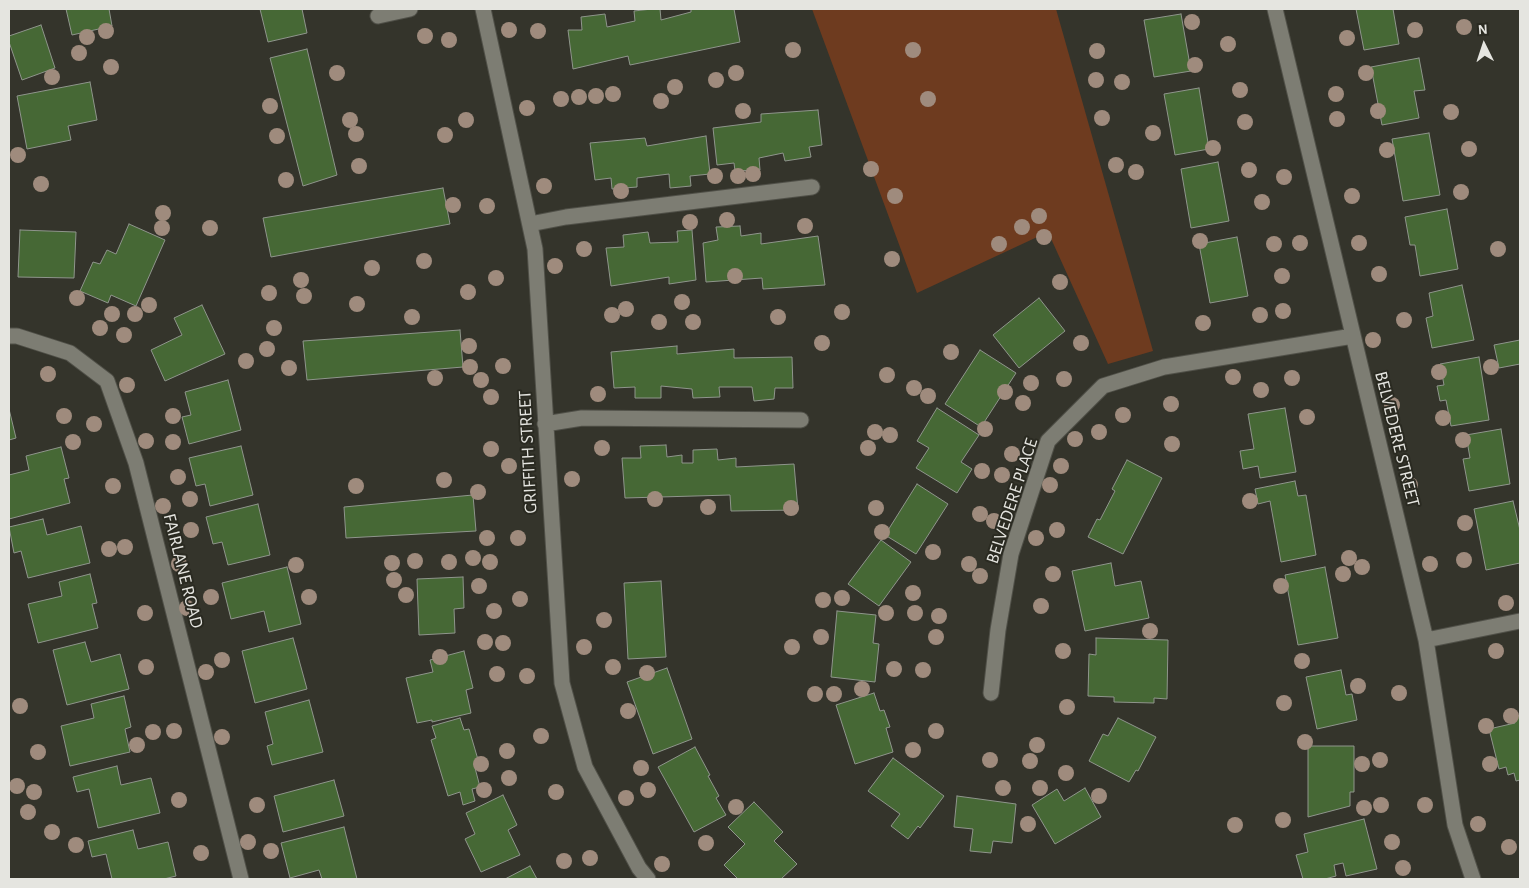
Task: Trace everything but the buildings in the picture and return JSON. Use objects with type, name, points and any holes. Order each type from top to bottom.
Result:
[{"type":"street","points":[[378,16],[410,9]]},
{"type":"street","name":"GRIFFITH STREET","points":[[483,9],[535,248],[562,683],[585,768],[639,868],[648,879]]},
{"type":"street","name":"BELVEDERE STREET","points":[[1275,9],[1426,640],[1455,825],[1473,879]]},
{"type":"street","points":[[530,224],[566,217],[812,187]]},
{"type":"street","name":"FAIRLANE ROAD","points":[[9,336],[16,336],[70,353],[108,381],[136,463],[241,879]]},
{"type":"street","name":"BELVEDERE PLACE","points":[[992,693],[998,630],[1011,554],[1048,441],[1103,386],[1164,367],[1353,336]]},
{"type":"street","points":[[545,424],[582,418],[800,420]]},
{"type":"street","points":[[1426,640],[1520,621]]},
{"type":"shaded area","points":[[812,9],[1056,9],[1153,351],[1108,364],[1048,232],[917,293]]}]
